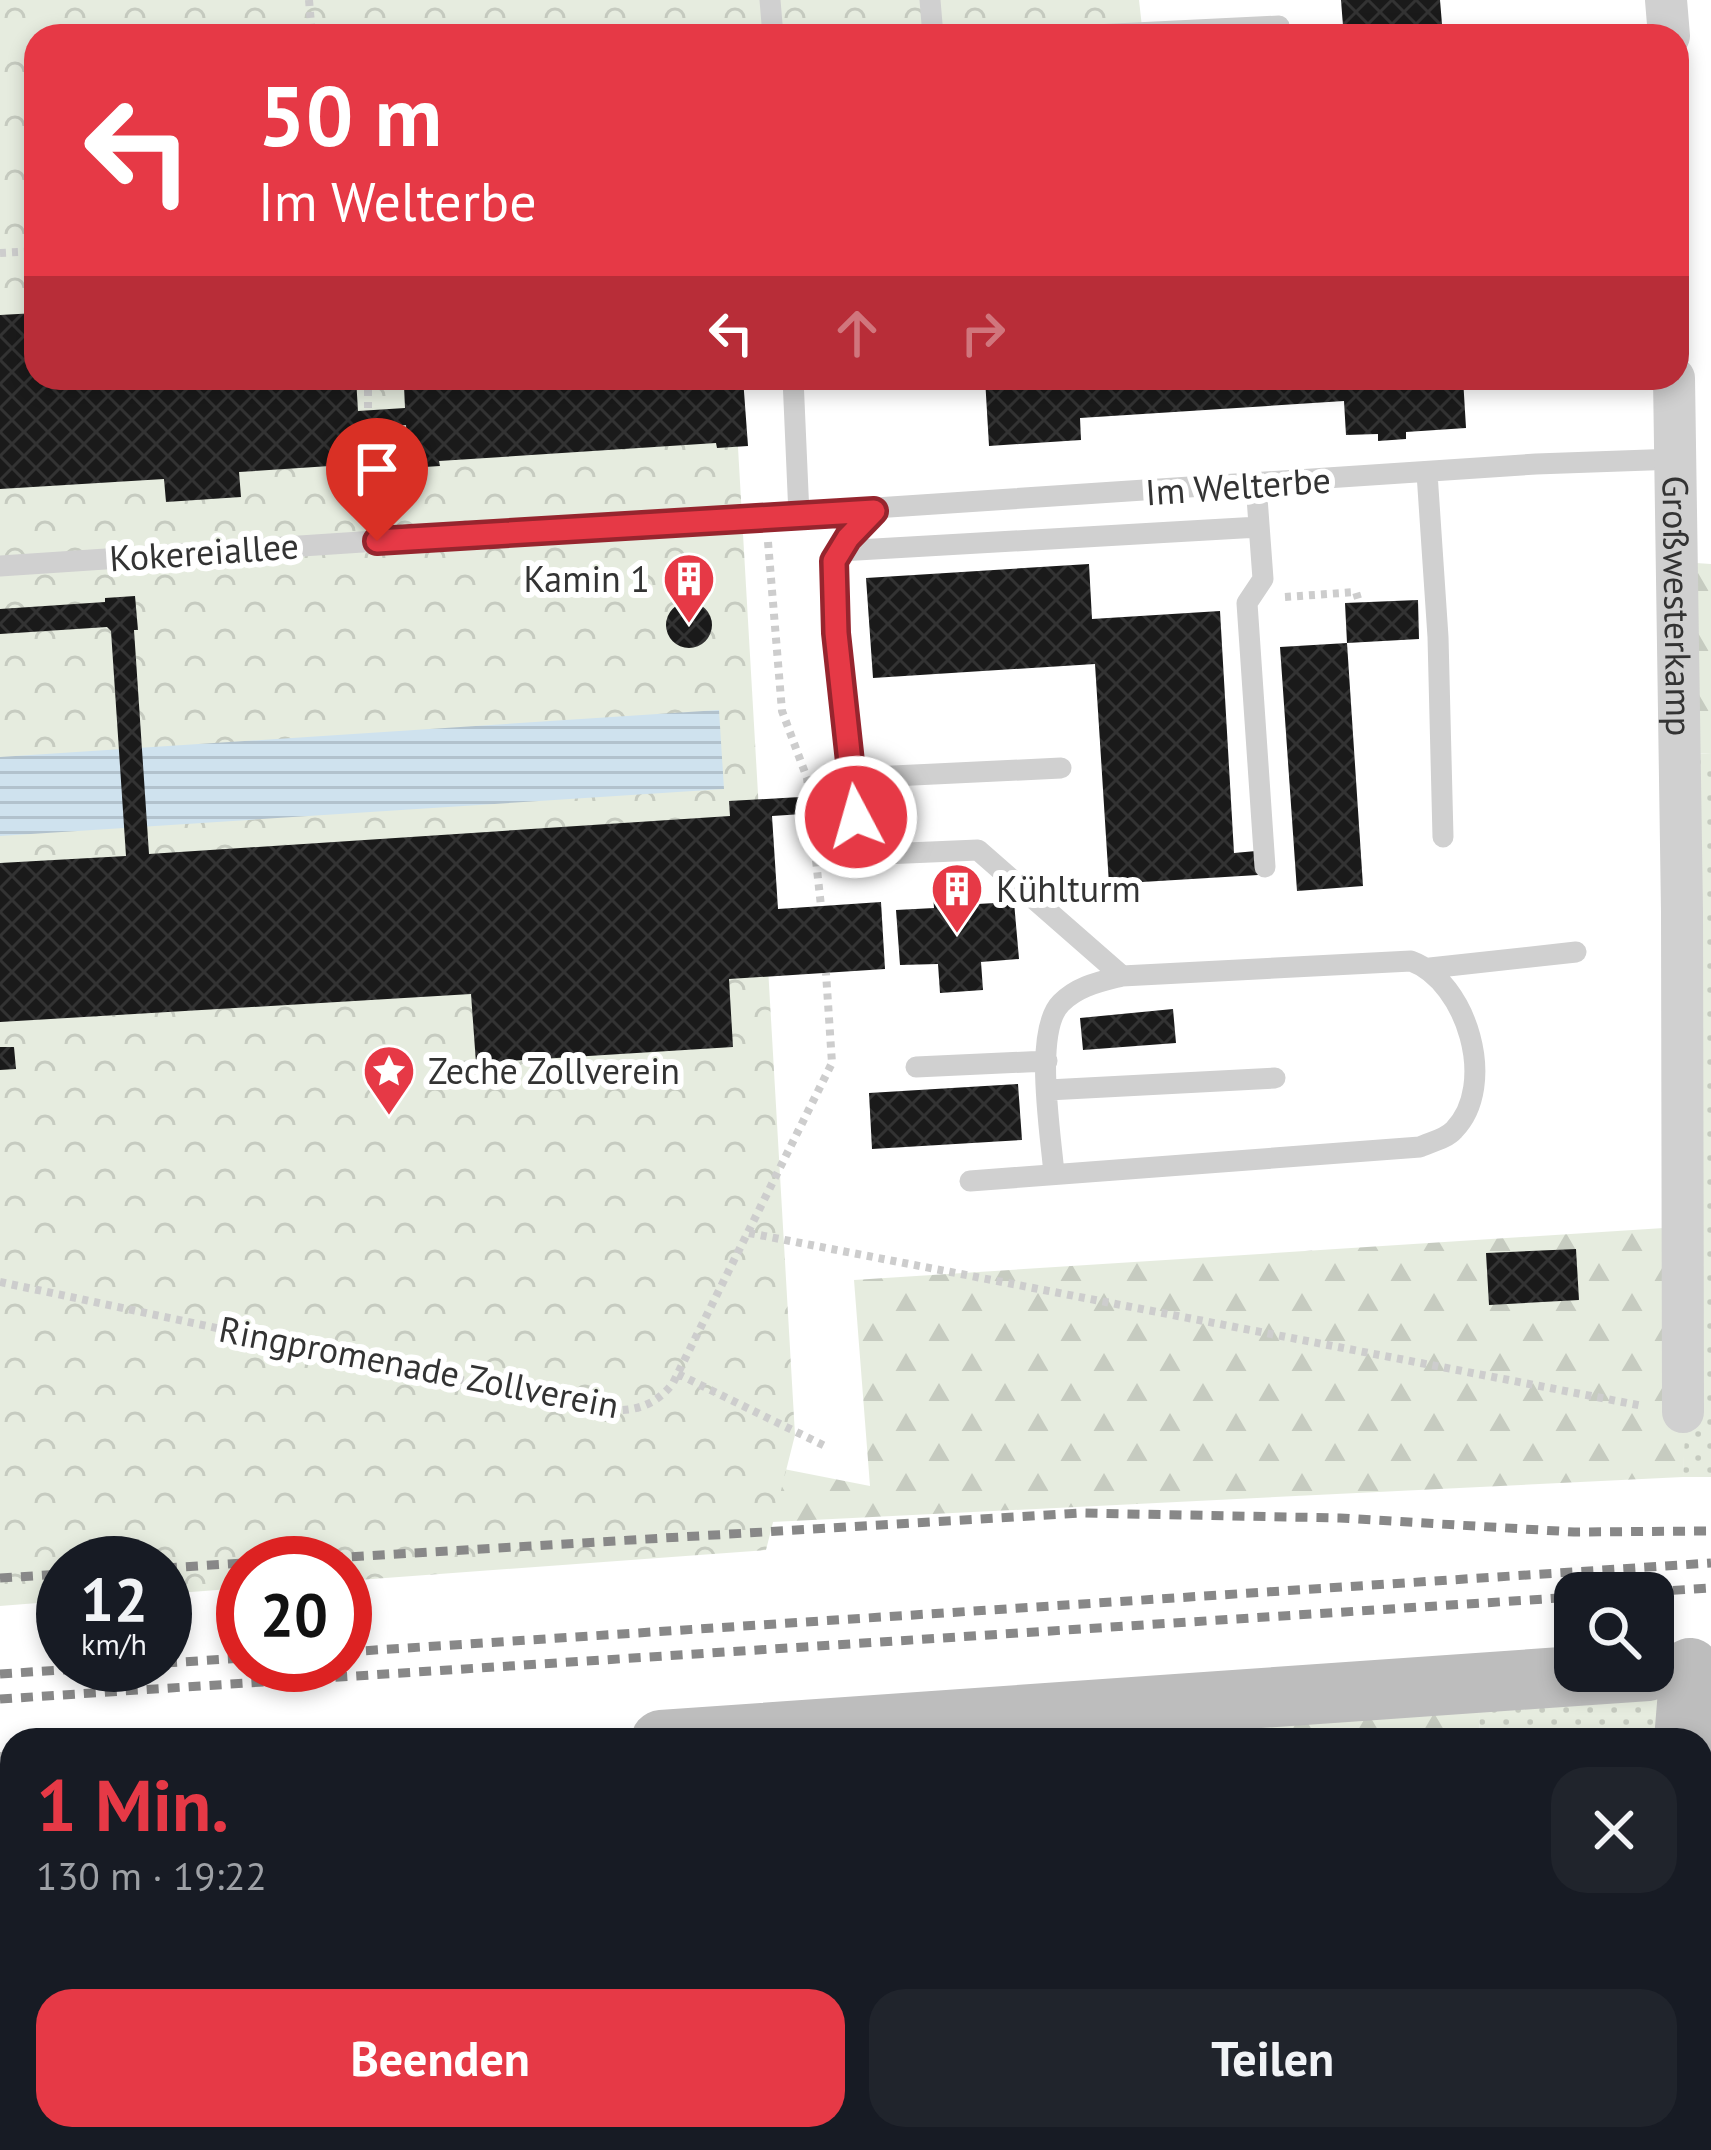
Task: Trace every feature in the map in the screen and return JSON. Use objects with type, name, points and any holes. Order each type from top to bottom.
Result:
[{"type":"street","name":"Großwesterkamp","points":[[1675,390],[1683,1412]]},
{"type":"street","points":[[833,1728],[1676,1669],[1683,1728]]},
{"type":"lane","points":[[794,390],[799,515]]},
{"type":"lane","name":"Im Welterbe","points":[[766,516],[1677,459]]},
{"type":"lane","points":[[1427,473],[1438,637],[1443,837]]},
{"type":"lane","points":[[1256,484],[1263,579],[1247,603],[1265,867]]},
{"type":"lane","points":[[874,511],[834,561],[836,633],[860,855],[978,850],[1122,976]]},
{"type":"lane","name":"Kokereiallee","points":[[0,566],[766,516]]},
{"type":"lane","points":[[840,551],[1259,527]]},
{"type":"lane","points":[[851,778],[1061,768]]},
{"type":"lane","points":[[1054,1174],[1047,1036],[1056,1007],[1081,987],[1122,976],[1411,961],[1430,968],[1576,952]]},
{"type":"lane","points":[[970,1181],[1420,1147],[1451,1134],[1467,1113],[1474,1054],[1447,987],[1430,968]]},
{"type":"lane","points":[[916,1067],[1047,1061]]},
{"type":"lane","points":[[1048,1090],[1275,1078]]},
{"type":"path","points":[[368,390],[368,410]]},
{"type":"path","points":[[369,428],[377,541]]},
{"type":"path","points":[[766,516],[782,711],[807,778],[821,906]]},
{"type":"path","points":[[1259,584],[1284,597],[1356,592],[1359,602]]},
{"type":"path","name":"Ringpromenade Zollverein","points":[[0,1282],[609,1410],[629,1411],[652,1403],[678,1374],[832,1064],[826,974]]},
{"type":"path","points":[[749,1234],[1683,1412]]},
{"type":"path","points":[[678,1374],[825,1446]]},
{"type":"green space","name":"Zeche Zollverein","points":[[0,0],[1139,0],[1142,24],[24,24],[24,390],[735,390],[795,1435],[766,1550],[372,1579],[372,1536],[216,1536],[216,1590],[192,1592],[192,1536],[36,1536],[36,1603],[0,1606]]},
{"type":"green space","points":[[1696,563],[1711,564],[1711,753],[1695,754]]},
{"type":"green space","points":[[1711,753],[1711,1477],[1683,1477],[1695,754]]},
{"type":"green space","points":[[1695,1226],[1683,1477],[372,1542],[372,1536],[216,1536],[216,1549],[192,1551],[192,1536],[36,1536],[36,1558],[0,1560],[0,1315],[870,1486],[854,1280]]},
{"type":"green space","points":[[1684,1673],[1680,1728],[1480,1728],[1478,1691],[1554,1684],[1554,1692],[1674,1692],[1674,1674]]},
{"type":"green space","points":[[1478,1691],[1480,1728],[956,1728]]},
{"type":"water","points":[[719,710],[724,789],[0,836],[0,757]]},
{"type":"building","points":[[1341,0],[1440,0],[1442,24],[1343,24]]},
{"type":"building","points":[[24,314],[24,390],[357,390],[358,411],[405,408],[404,390],[744,390],[748,446],[717,448],[716,443],[439,461],[440,466],[409,468],[406,425],[359,428],[360,464],[239,472],[241,497],[166,502],[164,479],[0,489],[0,315]]},
{"type":"building","points":[[986,390],[1464,390],[1466,428],[1406,432],[1406,439],[1378,441],[1378,434],[1346,435],[1344,401],[1080,418],[1081,440],[989,446]]},
{"type":"building","points":[[1089,564],[1092,619],[1220,611],[1234,853],[1256,851],[1258,875],[1109,884],[1095,664],[873,678],[866,578]]},
{"type":"building","points":[[135,596],[149,854],[730,816],[729,801],[817,796],[818,813],[772,816],[778,909],[881,902],[885,969],[729,979],[733,1047],[476,1063],[471,994],[0,1022],[0,863],[126,856],[111,631],[107,627],[0,634],[0,609]]},
{"type":"building","points":[[1418,600],[1419,639],[1347,643],[1345,603]]},
{"type":"building","name":"Kamin 1","points":[[689,602],[705,609],[712,625],[705,641],[689,648],[673,641],[666,625],[673,609]]},
{"type":"building","points":[[1347,643],[1363,886],[1297,891],[1280,647]]},
{"type":"building","name":"Kühlturm","points":[[975,891],[977,904],[1014,902],[1019,959],[981,962],[983,990],[940,993],[938,964],[900,965],[896,910],[934,908],[933,894]]},
{"type":"building","points":[[1173,1009],[1176,1043],[1083,1050],[1080,1018]]},
{"type":"building","points":[[0,1047],[14,1047],[16,1069],[0,1070]]},
{"type":"building","points":[[1018,1084],[1022,1140],[872,1149],[869,1093]]},
{"type":"building","points":[[1576,1249],[1579,1300],[1489,1305],[1486,1253]]},
{"type":"railway","points":[[372,1556],[1081,1513],[1340,1518],[1574,1532],[1711,1531]]},
{"type":"railway","points":[[372,1650],[1711,1563]]},
{"type":"railway","points":[[192,1566],[216,1565]]},
{"type":"railway","points":[[0,1578],[36,1576]]},
{"type":"railway","points":[[1674,1590],[1711,1588]]},
{"type":"railway","points":[[0,1699],[1554,1598]]},
{"type":"railway","points":[[192,1661],[216,1660]]},
{"type":"railway","points":[[0,1674],[36,1672]]},
{"type":"place","name":"Kamin 1","points":[[689,625]]},
{"type":"place","name":"Kühlturm","points":[[957,935]]},
{"type":"place","name":"Zeche Zollverein","points":[[389,1117]]},
{"type":"route","points":[[377,541],[874,511],[834,561],[836,633],[856,817]]}]
